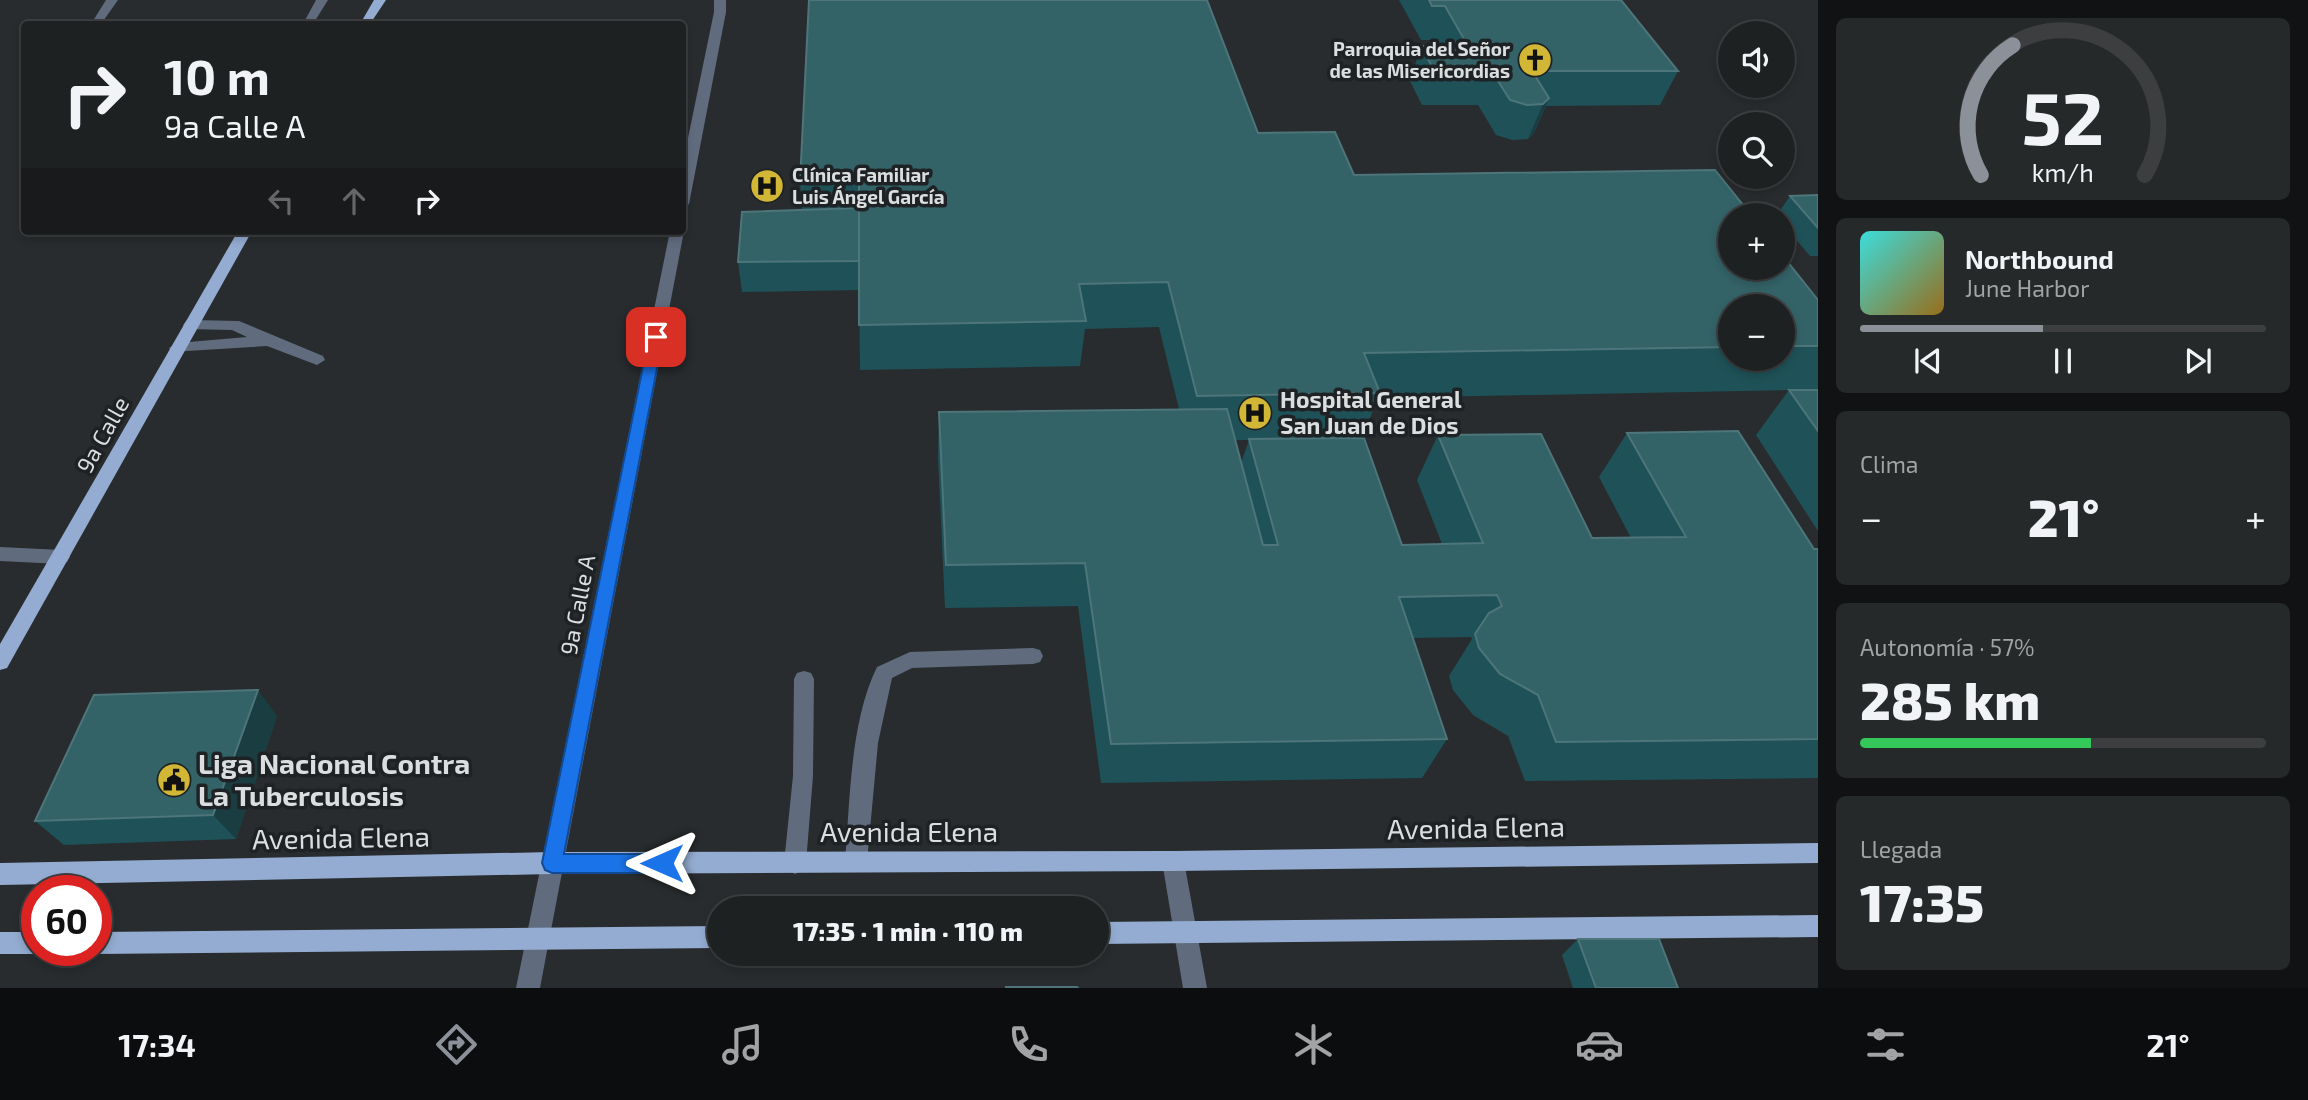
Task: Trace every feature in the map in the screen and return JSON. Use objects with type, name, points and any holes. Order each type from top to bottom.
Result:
[{"type":"main road","points":[[367,21],[380,0]]},
{"type":"main road","name":"9a Calle","points":[[0,662],[243,235]]},
{"type":"main road","name":"Avenida Elena","points":[[0,874],[552,863],[1173,861],[1818,853]]},
{"type":"main road","points":[[1109,933],[1818,926]]},
{"type":"main road","points":[[112,943],[707,937]]},
{"type":"main road","points":[[0,943],[21,943]]},
{"type":"street","points":[[98,21],[112,0]]},
{"type":"street","points":[[310,21],[322,0]]},
{"type":"street","points":[[686,184],[720,12],[720,0]]},
{"type":"street","name":"9a Calle A","points":[[528,988],[676,235]]},
{"type":"street","points":[[191,325],[234,325],[317,360]]},
{"type":"street","points":[[177,348],[220,347],[268,341]]},
{"type":"street","points":[[0,554],[61,557]]},
{"type":"street","points":[[856,862],[863,772],[876,696],[884,673],[911,660],[1033,656]]},
{"type":"street","points":[[795,863],[803,776],[804,679]]},
{"type":"street","points":[[1173,861],[1195,988]]},
{"type":"building","points":[[809,0],[1207,0],[1258,133],[1335,132],[1354,175],[1715,170],[1718,174],[1718,189],[1730,189],[1741,203],[1718,203],[1718,280],[1795,280],[1795,271],[1818,300],[1818,346],[1795,346],[1795,294],[1718,294],[1718,347],[1364,353],[1380,393],[1197,396],[1168,282],[1079,284],[1086,321],[859,325],[859,181],[800,182]]},
{"type":"building","points":[[1429,0],[1621,0],[1678,71],[1532,71],[1549,98],[1543,104],[1527,105],[1510,100],[1491,70],[1434,70],[1421,46],[1468,46],[1445,6],[1432,6]]},
{"type":"building","points":[[1818,195],[1818,228],[1790,196]]},
{"type":"building","points":[[859,208],[859,261],[738,262],[742,212]]},
{"type":"building","points":[[1789,390],[1818,390],[1818,431]]},
{"type":"building","points":[[1227,409],[1263,545],[1278,545],[1249,439],[1364,438],[1402,545],[1483,543],[1438,435],[1541,434],[1592,538],[1686,537],[1627,433],[1738,431],[1814,549],[1818,549],[1818,739],[1556,742],[1538,695],[1500,674],[1479,648],[1475,634],[1489,613],[1502,606],[1497,595],[1399,597],[1447,739],[1111,744],[1085,563],[946,565],[939,412]]},
{"type":"building","name":"Liga Nacional Contra La Tuberculosis","points":[[258,690],[213,815],[35,821],[94,695]]},
{"type":"building","points":[[1578,939],[1659,939],[1678,988],[1596,988]]},
{"type":"building","points":[[1077,987],[1078,988],[1006,988]]},
{"type":"place","name":"Parroquia del Señor de las Misericordias","points":[[1535,60]]},
{"type":"place","name":"Clínica Familiar Luis Ángel García","points":[[767,186]]},
{"type":"place","name":"Hospital General San Juan de Dios","points":[[1255,413]]},
{"type":"place","name":"Liga Nacional Contra La Tuberculosis","points":[[174,780]]},
{"type":"route","points":[[656,337],[552,863],[662,863]]}]
